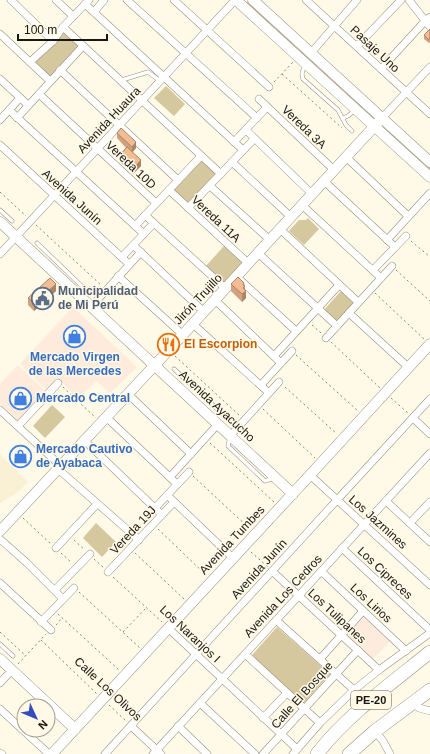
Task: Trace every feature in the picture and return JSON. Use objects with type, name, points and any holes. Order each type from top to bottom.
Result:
[{"type":"highway","name":"PE-20","points":[[317,754],[352,716],[430,652]]},
{"type":"highway","name":"PE-20","points":[[349,754],[376,731],[430,690]]},
{"type":"street","points":[[11,0],[53,41]]},
{"type":"street","points":[[56,0],[73,16]]},
{"type":"street","points":[[94,12],[104,0]]},
{"type":"street","points":[[127,0],[257,118]]},
{"type":"street","points":[[174,0],[269,87]]},
{"type":"street","points":[[235,0],[430,177]]},
{"type":"street","name":"Avenida Huaura","points":[[0,254],[235,0]]},
{"type":"street","points":[[252,0],[430,162]]},
{"type":"street","points":[[311,53],[357,0]]},
{"type":"street","points":[[357,46],[402,0]]},
{"type":"street","points":[[381,69],[428,21],[409,0]]},
{"type":"street","name":"Pasaje Uno","points":[[310,1],[430,114]]},
{"type":"street","points":[[30,62],[53,41],[63,27],[87,2],[94,12],[162,79],[243,150]]},
{"type":"street","points":[[63,27],[221,174]]},
{"type":"street","points":[[0,34],[50,81]]},
{"type":"street","points":[[17,118],[83,46]]},
{"type":"street","points":[[382,118],[430,67]]},
{"type":"street","points":[[60,70],[178,180]]},
{"type":"street","points":[[0,80],[28,105]]},
{"type":"street","name":"Vereda 10D","points":[[39,94],[156,203]]},
{"type":"street","points":[[0,120],[20,98]]},
{"type":"street","name":"Vereda 3A","points":[[259,99],[334,170]]},
{"type":"street","points":[[234,142],[267,107]]},
{"type":"street","points":[[9,110],[144,234]]},
{"type":"street","name":"Jirón Trujillo","points":[[0,531],[382,118]]},
{"type":"street","points":[[246,130],[312,194]]},
{"type":"street","points":[[188,208],[254,139]]},
{"type":"street","name":"Avenida Junín","points":[[0,145],[129,264]]},
{"type":"street","points":[[136,226],[201,156]]},
{"type":"street","points":[[346,158],[408,216]]},
{"type":"street","points":[[232,162],[291,216]]},
{"type":"street","points":[[324,181],[395,247]]},
{"type":"street","points":[[210,186],[270,240]]},
{"type":"street","name":"Vereda 11A","points":[[169,190],[248,263]]},
{"type":"street","points":[[387,240],[430,193]]},
{"type":"street","points":[[302,205],[381,278]]},
{"type":"street","points":[[145,215],[225,288]]},
{"type":"street","name":"Avenida Ayacucho","points":[[0,222],[15,238],[293,494]]},
{"type":"street","points":[[122,257],[154,223]]},
{"type":"street","points":[[280,229],[358,302]]},
{"type":"street","points":[[373,270],[406,236]]},
{"type":"street","points":[[133,245],[204,312]]},
{"type":"street","points":[[91,307],[141,252]]},
{"type":"street","points":[[258,253],[337,326]]},
{"type":"street","points":[[326,338],[392,266]]},
{"type":"street","points":[[118,276],[182,335]]},
{"type":"street","points":[[236,276],[296,331]]},
{"type":"street","points":[[274,356],[339,285]]},
{"type":"street","points":[[215,300],[281,362]]},
{"type":"street","points":[[349,313],[408,367]]},
{"type":"street","points":[[193,324],[269,393]]},
{"type":"street","name":"Avenida Tumbes","points":[[52,754],[321,464],[430,344]]},
{"type":"street","points":[[261,385],[292,351]]},
{"type":"street","points":[[230,436],[279,382]]},
{"type":"street","points":[[18,426],[58,383]]},
{"type":"street","points":[[128,394],[191,454]]},
{"type":"street","name":"Avenida Junín","points":[[105,754],[430,400]]},
{"type":"street","points":[[0,410],[97,504],[138,540]]},
{"type":"street","points":[[413,418],[430,434]]},
{"type":"street","points":[[104,420],[177,484]]},
{"type":"street","points":[[170,477],[205,439],[216,423]]},
{"type":"street","points":[[84,441],[162,515]]},
{"type":"street","name":"Avenida Los Cedros","points":[[157,753],[178,726],[430,453]]},
{"type":"street","points":[[155,508],[189,472]]},
{"type":"street","name":"Los Jazmines","points":[[310,475],[430,585]]},
{"type":"street","points":[[167,495],[233,558]]},
{"type":"street","points":[[386,501],[430,542]]},
{"type":"street","name":"Vereda 19J","points":[[108,572],[174,502]]},
{"type":"street","points":[[410,523],[430,502]]},
{"type":"street","points":[[56,548],[97,504]]},
{"type":"street","points":[[0,522],[18,512]]},
{"type":"street","points":[[0,539],[27,563],[63,599]]},
{"type":"street","name":"Los Cipreces","points":[[342,548],[430,630]]},
{"type":"street","points":[[55,590],[90,554]]},
{"type":"street","name":"Los Tulipanes","points":[[272,571],[379,670]]},
{"type":"street","name":"Los Lirios","points":[[321,571],[406,651]]},
{"type":"street","points":[[0,583],[51,630]]},
{"type":"street","points":[[41,622],[74,588]]},
{"type":"street","points":[[320,659],[363,611]]},
{"type":"street","points":[[276,620],[354,690]]},
{"type":"street","name":"Los Naranjos I","points":[[168,628],[281,734],[295,751]]},
{"type":"street","points":[[295,751],[320,723],[354,690],[430,633]]},
{"type":"street","name":"Calle El Bosque","points":[[263,754],[358,650]]},
{"type":"street","points":[[245,654],[320,723]]},
{"type":"street","points":[[0,659],[75,729]]},
{"type":"street","points":[[0,683],[12,670]]},
{"type":"street","points":[[264,718],[287,693]]},
{"type":"street","points":[[200,703],[255,754]]},
{"type":"street","points":[[413,703],[419,708],[430,711]]},
{"type":"street","points":[[0,709],[49,754]]},
{"type":"street","name":"Calle Los Olivos","points":[[131,726],[157,753]]},
{"type":"street","points":[[178,726],[207,754]]},
{"type":"street","points":[[376,731],[390,754]]},
{"type":"lane","points":[[307,64],[302,73],[303,78],[338,110],[352,131]]},
{"type":"lane","points":[[120,81],[148,72],[162,79]]},
{"type":"lane","points":[[343,118],[348,116],[355,109]]},
{"type":"lane","points":[[0,211],[12,221]]},
{"type":"lane","points":[[37,243],[89,293]]},
{"type":"lane","points":[[36,256],[46,251]]},
{"type":"lane","points":[[76,294],[80,284]]},
{"type":"lane","points":[[174,369],[229,420]]},
{"type":"lane","points":[[172,382],[182,376]]},
{"type":"lane","points":[[216,423],[219,411]]},
{"type":"lane","points":[[0,645],[13,656]]},
{"type":"path","points":[[282,74],[345,131]]},
{"type":"path","points":[[0,192],[106,290]]},
{"type":"path","points":[[406,236],[430,257]]},
{"type":"path","points":[[392,266],[430,301]]},
{"type":"path","points":[[370,289],[430,344]]},
{"type":"path","points":[[307,320],[413,418]]},
{"type":"path","points":[[168,350],[244,420]]},
{"type":"path","points":[[292,351],[364,416]]},
{"type":"path","points":[[279,382],[343,440]]},
{"type":"path","points":[[58,383],[104,420]]},
{"type":"path","points":[[258,405],[321,464]]},
{"type":"path","points":[[205,439],[274,502]]},
{"type":"path","points":[[189,472],[256,534]]},
{"type":"path","points":[[18,512],[77,568]]},
{"type":"path","points":[[153,525],[212,581]]},
{"type":"path","name":"Los Naranjos I","points":[[68,534],[168,628]]},
{"type":"path","points":[[245,546],[272,571]]},
{"type":"path","points":[[130,549],[190,604]]},
{"type":"path","points":[[74,588],[146,652]]},
{"type":"path","points":[[123,632],[146,608]]},
{"type":"path","points":[[53,609],[124,675]]},
{"type":"path","points":[[12,670],[62,618]]},
{"type":"path","points":[[0,632],[26,656]]},
{"type":"path","name":"Calle Los Olivos","points":[[41,640],[131,726]]},
{"type":"shaded area","points":[[248,1],[375,115],[371,120],[245,4]]},
{"type":"shaded area","points":[[64,32],[80,47],[51,78],[33,62]]},
{"type":"shaded area","points":[[166,86],[185,104],[174,116],[154,98]]},
{"type":"shaded area","points":[[389,130],[430,166],[430,174],[385,133]]},
{"type":"shaded area","points":[[201,158],[218,174],[188,206],[171,190]]},
{"type":"shaded area","points":[[308,218],[319,229],[304,245],[289,231],[299,220],[306,220]]},
{"type":"shaded area","points":[[225,245],[246,264],[225,286],[205,267]]},
{"type":"shaded area","points":[[341,291],[354,304],[336,323],[323,311]]},
{"type":"shaded area","name":"Mercado Virgen de las Mercedes","points":[[73,307],[137,367],[110,393],[96,381],[78,398],[59,380],[48,391],[20,364]]},
{"type":"shaded area","name":"Mercado Central","points":[[18,365],[46,392],[19,421],[0,403],[0,384]]},
{"type":"shaded area","points":[[52,405],[65,417],[45,438],[33,426]]},
{"type":"shaded area","points":[[0,454],[28,482],[18,492],[0,503]]},
{"type":"shaded area","points":[[96,523],[116,542],[102,557],[83,538]]},
{"type":"shaded area","points":[[365,616],[391,640],[372,660],[346,635]]},
{"type":"shaded area","points":[[277,627],[330,674],[303,704],[252,655]]},
{"type":"building","points":[[430,29],[430,38],[429,40],[424,35]]},
{"type":"building","points":[[121,128],[136,142],[132,147],[117,133]]},
{"type":"building","points":[[127,147],[141,160],[133,169],[119,156]]},
{"type":"building","points":[[238,277],[245,286],[243,288],[246,291],[242,294],[231,284]]},
{"type":"building","points":[[50,278],[56,284],[34,303],[28,298]]},
{"type":"place","name":"Municipalidad de Mi Perú","points":[[42,298]]},
{"type":"place","name":"Mercado Virgen de las Mercedes","points":[[75,336]]},
{"type":"place","name":"El Escorpion","points":[[169,344]]},
{"type":"place","name":"Mercado Central","points":[[21,398]]},
{"type":"place","name":"Mercado Cautivo de Ayabaca","points":[[20,456]]}]
